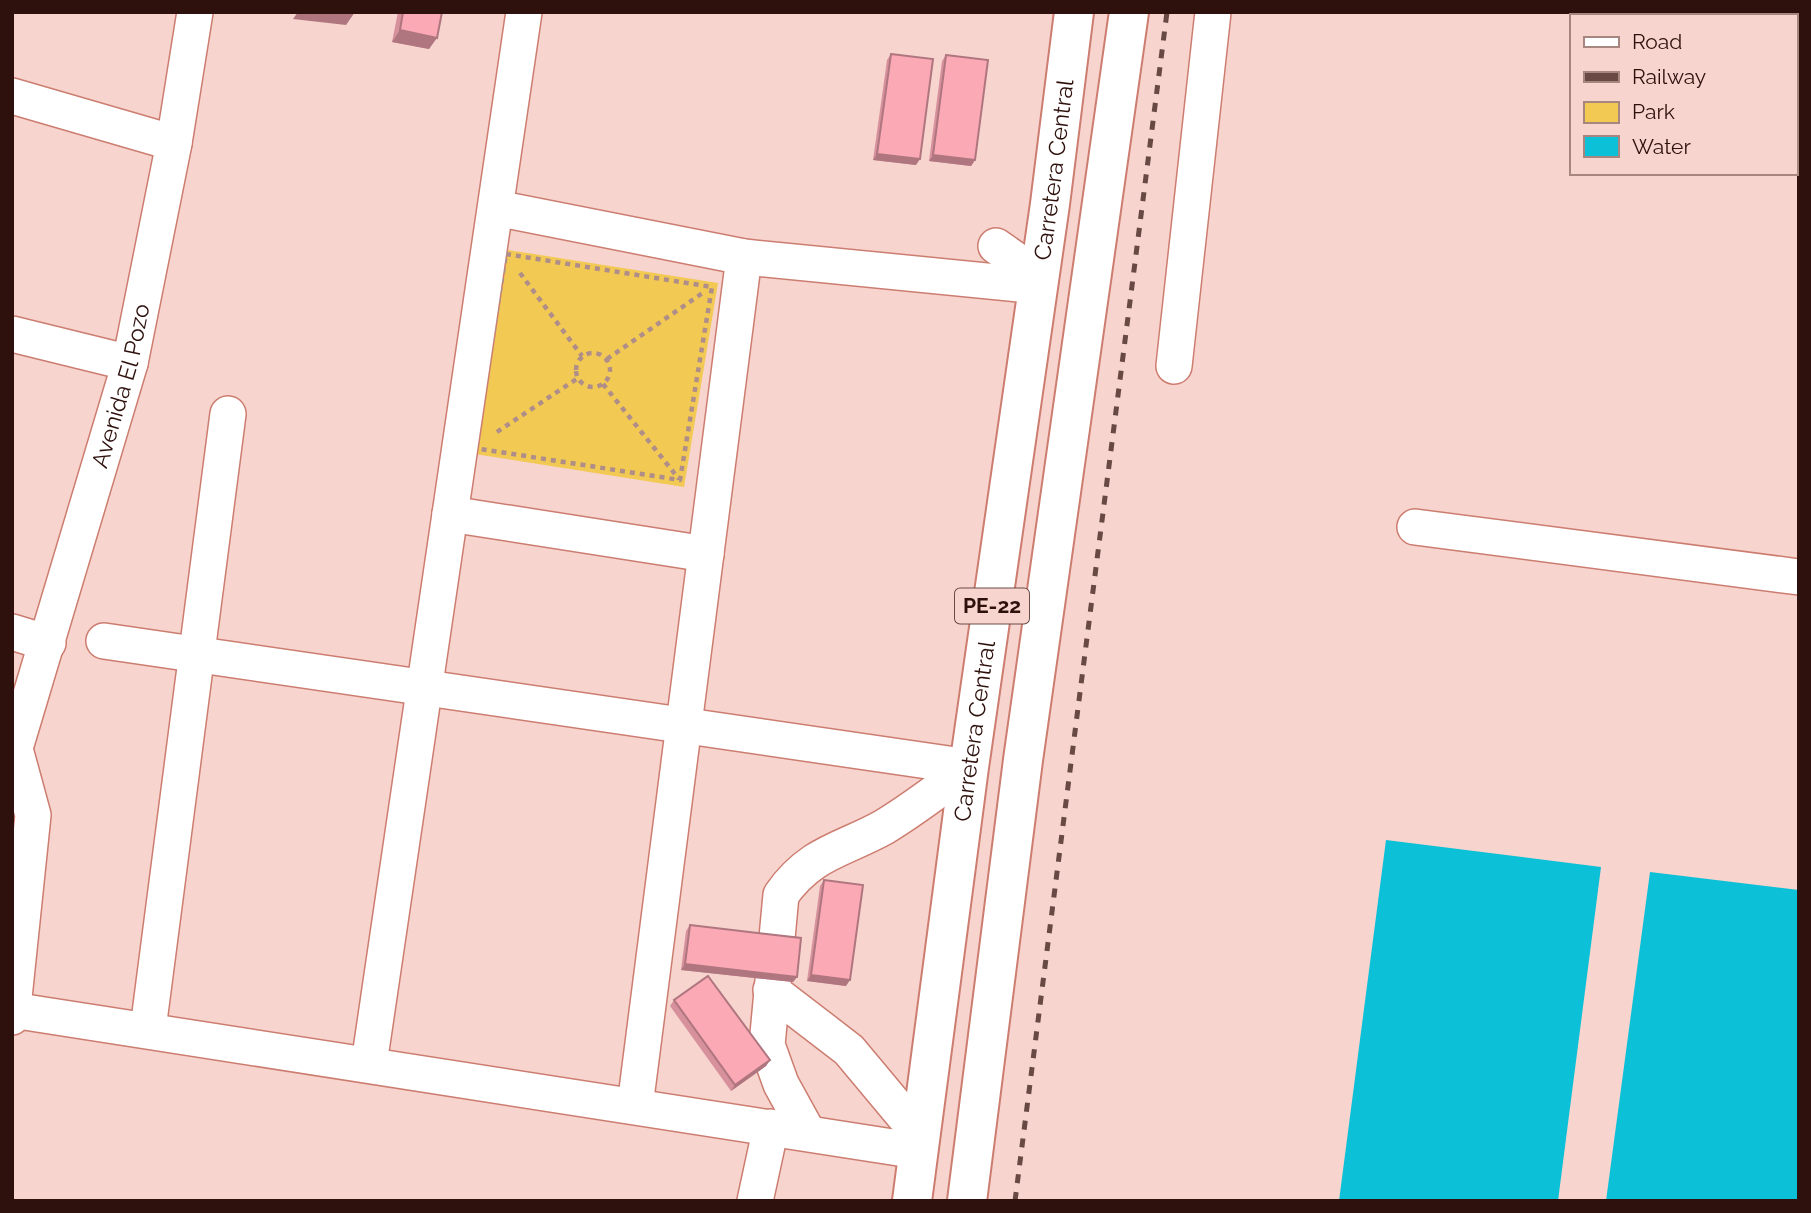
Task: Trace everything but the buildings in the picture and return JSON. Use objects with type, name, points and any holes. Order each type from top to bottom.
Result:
[{"type":"highway","name":"Carretera Central","points":[[912,1201],[969,767],[1039,282],[1074,12]]},
{"type":"highway","name":"PE-22","points":[[967,1201],[1023,760],[1129,12]]},
{"type":"street","name":"Avenida El Pozo","points":[[13,1012],[33,815],[14,753],[130,363],[174,143],[195,12]]},
{"type":"street","points":[[369,1064],[450,514],[473,445],[495,213],[524,12]]},
{"type":"street","points":[[1174,366],[1213,12]]},
{"type":"street","points":[[12,96],[174,143]]},
{"type":"street","points":[[495,213],[743,261],[1039,282]]},
{"type":"street","points":[[996,246],[1039,282]]},
{"type":"street","points":[[635,1106],[743,261]]},
{"type":"street","points":[[12,334],[130,363]]},
{"type":"street","points":[[148,1029],[228,414]]},
{"type":"street","points":[[450,514],[706,554]]},
{"type":"street","points":[[1415,527],[1799,577]]},
{"type":"street","points":[[12,632],[48,643]]},
{"type":"street","points":[[104,640],[969,767]]},
{"type":"street","points":[[808,1133],[781,1084],[767,1045],[781,895],[793,878],[828,852],[881,829],[918,806],[969,767]]},
{"type":"street","points":[[771,990],[849,1051],[919,1143]]},
{"type":"street","points":[[13,1012],[148,1029],[808,1133],[919,1143]]},
{"type":"street","points":[[755,1201],[771,1127]]},
{"type":"path","points":[[495,213],[506,254],[582,356]]},
{"type":"path","points":[[506,254],[712,287]]},
{"type":"path","points":[[506,254],[473,445],[715,484]]},
{"type":"path","points":[[607,359],[712,287],[743,261]]},
{"type":"path","points":[[680,480],[712,287]]},
{"type":"path","points":[[593,352],[607,359],[610,375],[603,384],[591,387],[581,382],[576,366],[582,356],[593,352]]},
{"type":"path","points":[[497,432],[578,378]]},
{"type":"path","points":[[603,384],[680,480]]},
{"type":"green space","points":[[502,249],[718,283],[684,487],[468,453]]},
{"type":"water","points":[[1386,840],[1601,867],[1558,1201],[1339,1201]]},
{"type":"water","points":[[1650,872],[1799,890],[1799,1201],[1606,1201]]},
{"type":"railway","points":[[1015,1201],[1167,12]]}]
